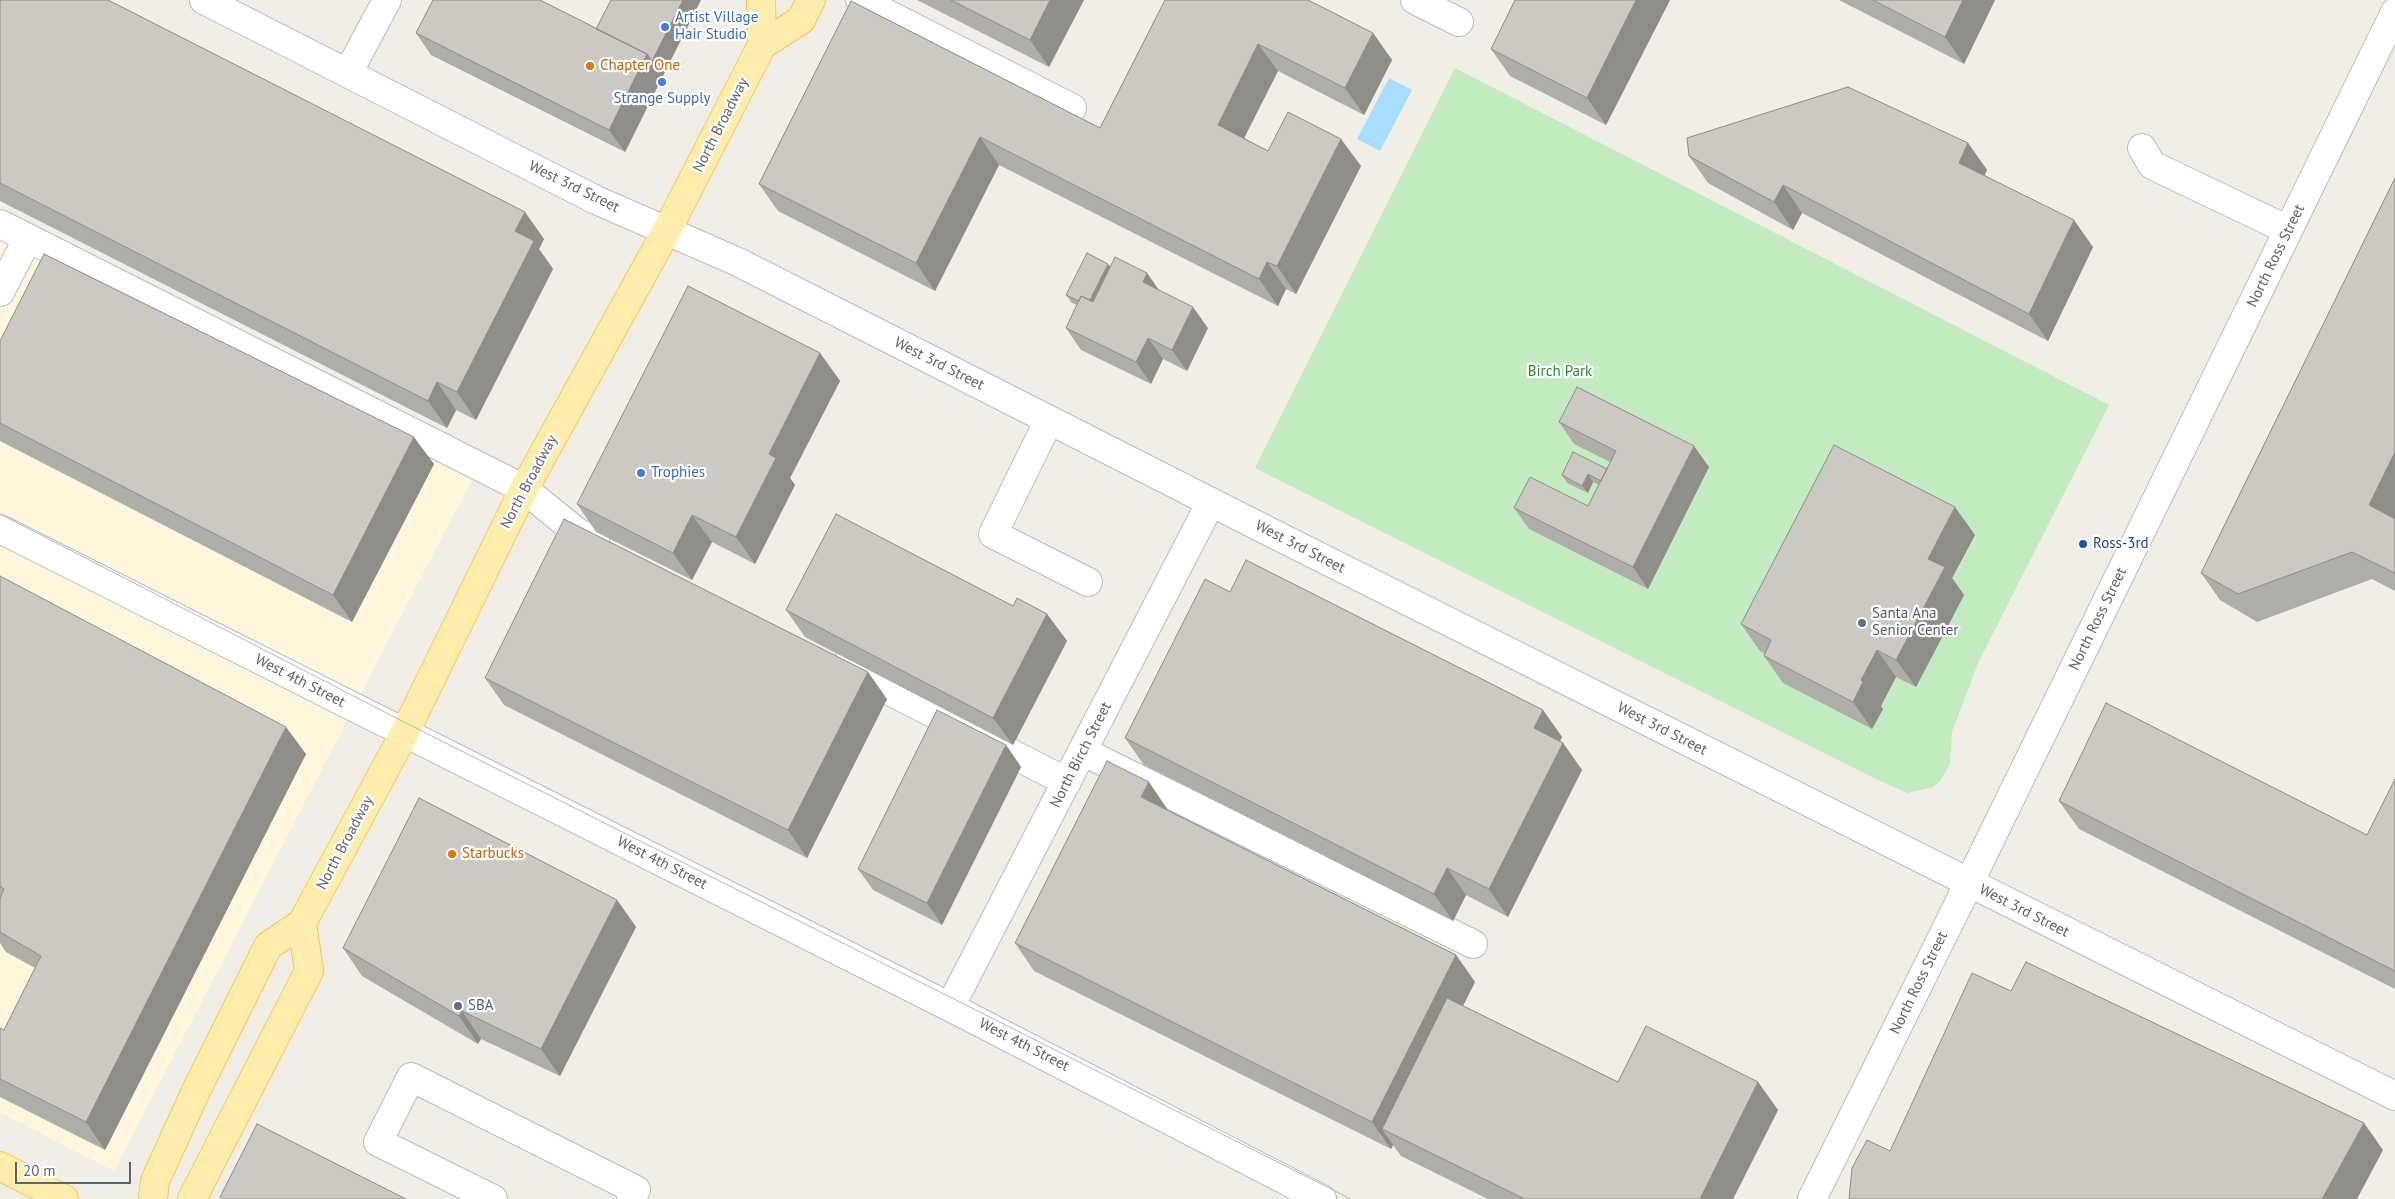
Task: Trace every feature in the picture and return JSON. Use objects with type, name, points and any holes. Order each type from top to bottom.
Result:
[{"type":"main road","name":"North Broadway","points":[[153,1199],[155,1181],[159,1172],[196,1091],[268,946],[302,923],[404,734],[524,489],[666,230],[762,45],[761,0]]},
{"type":"main road","name":"North Broadway","points":[[762,45],[801,20],[811,0]]},
{"type":"main road","points":[[192,1199],[309,971],[302,923]]},
{"type":"main road","points":[[0,1166],[64,1199]]},
{"type":"street","name":"West 3rd Street","points":[[204,0],[596,200],[738,262],[1211,502],[2395,1096]]},
{"type":"street","points":[[348,73],[387,0]]},
{"type":"street","points":[[860,0],[1072,108]]},
{"type":"street","points":[[1415,0],[1459,22]]},
{"type":"street","name":"North Ross Street","points":[[1812,1199],[1969,883],[2395,12]]},
{"type":"street","points":[[2142,148],[2152,164],[2288,230]]},
{"type":"street","points":[[0,224],[524,489],[577,532],[622,554]]},
{"type":"street","points":[[0,292],[28,238]]},
{"type":"street","points":[[1049,420],[993,534],[1088,582]]},
{"type":"street","name":"North Birch Street","points":[[950,1007],[1211,502]]},
{"type":"street","name":"West 4th Street","points":[[0,529],[404,734],[950,1007],[1322,1199]]},
{"type":"street","points":[[824,658],[1067,782]]},
{"type":"street","points":[[1082,751],[1473,944]]},
{"type":"street","points":[[493,1199],[378,1142],[411,1076],[636,1190],[631,1199]]},
{"type":"shaded area","points":[[0,235],[472,479],[114,1171],[0,1112]]},
{"type":"green space","name":"Birch Park","points":[[1455,68],[2109,405],[1978,663],[1952,732],[1950,764],[1941,780],[1933,787],[1907,793],[1878,780],[1255,468]]},
{"type":"water","points":[[1389,78],[1412,90],[1380,151],[1357,139]]},
{"type":"building","points":[[0,0],[108,0],[525,212],[515,231],[534,241],[457,392],[437,382],[428,401],[0,183]]},
{"type":"building","points":[[433,0],[540,0],[647,54],[609,130],[416,33]]},
{"type":"building","points":[[611,0],[683,0],[652,61],[647,54],[596,29]]},
{"type":"building","points":[[951,0],[1050,0],[1030,40]]},
{"type":"building","points":[[1165,0],[1308,0],[1373,33],[1345,88],[1258,44],[1218,125],[1268,151],[1288,112],[1341,139],[1277,266],[1267,262],[1259,279],[980,137],[916,263],[759,184],[851,1],[1100,128]]},
{"type":"building","points":[[1515,0],[1636,0],[1587,98],[1491,49]]},
{"type":"building","points":[[1873,0],[1963,0],[1945,37]]},
{"type":"building","points":[[1848,87],[1968,143],[1959,163],[2074,220],[2029,314],[1783,185],[1774,202],[1689,156],[1687,138]]},
{"type":"building","points":[[2395,178],[2395,452],[2369,505],[2395,519],[2395,573],[2352,552],[2238,594],[2201,573]]},
{"type":"building","points":[[1087,253],[1108,264],[1090,300],[1081,296],[1079,301],[1066,295]]},
{"type":"building","points":[[44,254],[414,437],[333,595],[0,423],[0,341]]},
{"type":"building","points":[[1115,257],[1147,273],[1143,282],[1193,307],[1172,350],[1148,338],[1136,362],[1066,328],[1081,296],[1093,302]]},
{"type":"building","points":[[688,286],[820,353],[769,454],[776,458],[736,537],[692,515],[673,553],[577,504]]},
{"type":"building","points":[[1577,387],[1694,446],[1633,567],[1514,508],[1530,477],[1588,506],[1616,451],[1559,422]]},
{"type":"building","name":"Santa Ana Senior Center","points":[[1834,445],[1955,507],[1928,559],[1945,567],[1896,660],[1877,650],[1861,680],[1863,682],[1853,702],[1764,656],[1771,640],[1741,624]]},
{"type":"building","points":[[1573,452],[1607,469],[1601,481],[1588,474],[1582,486],[1562,475]]},
{"type":"building","points":[[836,514],[1013,606],[1017,598],[1047,614],[993,718],[786,610]]},
{"type":"building","points":[[564,519],[868,672],[788,830],[485,678]]},
{"type":"building","points":[[1246,560],[1543,710],[1534,728],[1563,743],[1489,889],[1447,868],[1434,894],[1125,738],[1205,579],[1230,592]]},
{"type":"building","points":[[0,576],[286,727],[86,1122],[0,1079],[0,1028],[4,1030],[41,956],[0,932],[0,898],[4,889],[0,886]]},
{"type":"building","points":[[2106,703],[2367,835],[2395,779],[2395,971],[2059,801]]},
{"type":"building","points":[[937,710],[1006,745],[927,903],[858,869]]},
{"type":"building","points":[[1107,761],[1149,782],[1141,797],[1456,955],[1372,1122],[1015,943]]},
{"type":"building","points":[[419,798],[617,900],[541,1049],[462,1011],[459,1016],[343,948]]},
{"type":"building","points":[[2026,962],[2364,1123],[2322,1199],[1849,1199],[1852,1168],[1867,1140],[1890,1151],[1972,973],[2011,991]]},
{"type":"building","points":[[1447,998],[1618,1082],[1646,1026],[1758,1082],[1700,1199],[1525,1199],[1382,1129]]},
{"type":"building","points":[[257,1124],[406,1199],[224,1199],[220,1197]]},
{"type":"tram line","points":[[0,514],[408,724],[1351,1199]]},
{"type":"place","name":"Artist Village Hair Studio","points":[[665,27]]},
{"type":"place","name":"Chapter One","points":[[590,66]]},
{"type":"place","name":"Strange Supply","points":[[662,82]]},
{"type":"place","name":"Trophies","points":[[641,473]]},
{"type":"place","name":"Ross-3rd","points":[[2083,544]]},
{"type":"place","name":"Santa Ana Senior Center","points":[[1862,623]]},
{"type":"place","name":"Starbucks","points":[[452,854]]},
{"type":"place","name":"SBA","points":[[458,1006]]}]
